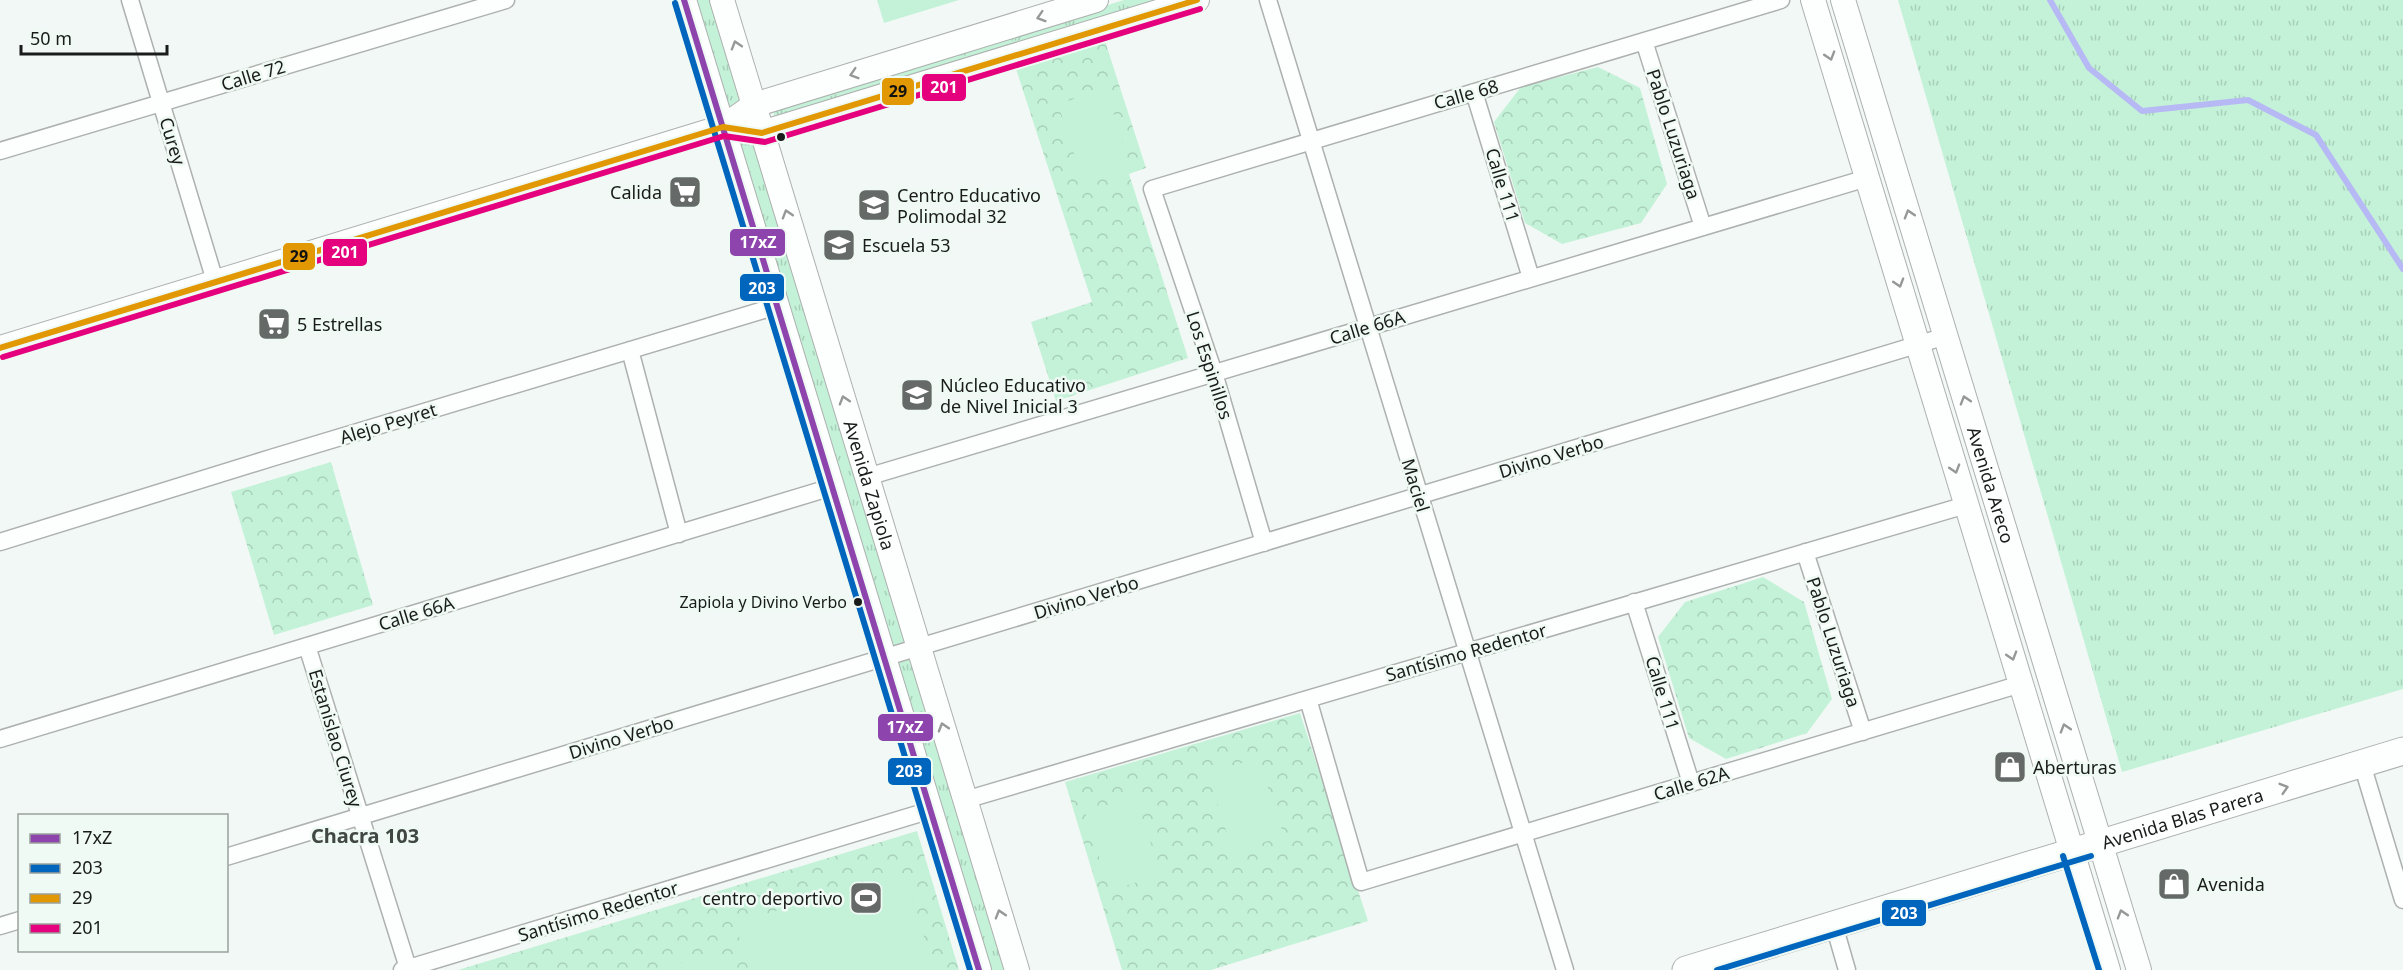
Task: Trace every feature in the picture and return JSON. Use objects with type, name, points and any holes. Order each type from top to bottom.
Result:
[{"type":"main road","name":"Avenida Zapiola","points":[[684,0],[979,970]]},
{"type":"main road","name":"Avenida Zapiola","points":[[722,0],[1017,970]]},
{"type":"main road","points":[[0,348],[723,127],[754,105],[1096,0]]},
{"type":"main road","points":[[723,127],[762,133],[1197,0]]},
{"type":"main road","name":"Avenida Areco","points":[[1812,0],[2108,970]]},
{"type":"main road","name":"Avenida Areco","points":[[1844,0],[2139,970]]},
{"type":"main road","name":"Avenida Blas Parera","points":[[1686,970],[2403,751]]},
{"type":"street","name":"Curey","points":[[130,0],[215,281]]},
{"type":"street","name":"Calle 72","points":[[0,151],[506,0]]},
{"type":"street","name":"Maciel","points":[[1268,0],[1565,970]]},
{"type":"street","name":"Calle 68","points":[[1152,189],[1781,0]]},
{"type":"street","name":"Pablo Luzuriaga","points":[[1644,41],[1703,227]]},
{"type":"street","name":"Calle 111","points":[[1474,92],[1532,278]]},
{"type":"street","name":"Calle 66A","points":[[867,477],[1867,178]]},
{"type":"street","name":"Los Espinillos","points":[[1152,189],[1214,373],[1264,543]]},
{"type":"street","name":"Alejo Peyret","points":[[0,542],[777,306]]},
{"type":"street","name":"Divino Verbo","points":[[228,856],[1946,336]]},
{"type":"street","points":[[630,350],[679,534]]},
{"type":"street","name":"Calle 66A","points":[[0,739],[832,488]]},
{"type":"street","name":"Santísimo Redentor","points":[[965,800],[1966,505]]},
{"type":"street","name":"Pablo Luzuriaga","points":[[1805,552],[1863,732]]},
{"type":"street","name":"Calle 111","points":[[1634,602],[1691,783]]},
{"type":"street","name":"Estanislao Ciurey","points":[[307,646],[405,969]]},
{"type":"street","name":"Calle 62A","points":[[1308,699],[1361,882],[2021,684]]},
{"type":"street","points":[[2362,764],[2403,900]]},
{"type":"street","name":"Santísimo Redentor","points":[[405,969],[931,810]]},
{"type":"street","points":[[0,926],[18,921]]},
{"type":"street","points":[[1834,925],[1847,970]]},
{"type":"green space","points":[[696,0],[714,0],[1007,970],[990,970]]},
{"type":"green space","points":[[877,0],[959,0],[884,23]]},
{"type":"green space","points":[[1124,0],[1164,0],[775,119],[772,108]]},
{"type":"green space","points":[[1898,0],[2403,0],[2403,689],[2122,772]]},
{"type":"green space","points":[[1105,41],[1146,168],[1129,174],[1188,358],[1056,401],[1031,322],[1092,302],[1016,69]]},
{"type":"green space","points":[[1598,67],[1640,88],[1667,184],[1641,223],[1562,244],[1525,223],[1494,122],[1521,87]]},
{"type":"green space","points":[[1106,89],[1131,170],[1084,185],[1058,104]]},
{"type":"green space","points":[[331,462],[373,605],[274,635],[231,492]]},
{"type":"green space","points":[[1763,577],[1804,602],[1832,699],[1807,733],[1726,759],[1689,738],[1658,637],[1685,602]]},
{"type":"green space","points":[[1300,713],[1368,921],[1211,970],[1122,970],[1065,782]]},
{"type":"green space","points":[[1258,758],[1284,836],[1233,852],[1208,774]]},
{"type":"green space","points":[[1135,796],[1161,874],[1110,891],[1085,812]]},
{"type":"green space","points":[[917,831],[959,970],[458,970]]},
{"type":"green space","name":"centro deportivo","points":[[905,873],[934,970],[749,970],[735,923]]},
{"type":"green space","points":[[718,952],[723,970],[655,970]]},
{"type":"waterway","points":[[2050,0],[2089,68],[2142,111],[2248,100],[2316,135],[2403,269]]},
{"type":"transit line","name":"17xZ","points":[[684,0],[979,970]]},
{"type":"transit line","name":"29","points":[[0,348],[723,127],[762,133],[1197,0]]},
{"type":"transit line","name":"203","points":[[675,3],[970,970]]},
{"type":"transit line","name":"201","points":[[3,357],[724,136],[765,142],[1200,9]]},
{"type":"transit line","name":"203","points":[[2063,856],[2099,970]]},
{"type":"transit line","name":"203","points":[[1717,970],[2091,856]]},
{"type":"place","name":"Calida","points":[[685,192]]},
{"type":"place","name":"Centro Educativo Polimodal 32","points":[[874,205]]},
{"type":"place","name":"Escuela 53","points":[[839,245]]},
{"type":"place","name":"5 Estrellas","points":[[274,324]]},
{"type":"place","name":"Núcleo Educativo de Nivel Inicial 3","points":[[917,395]]},
{"type":"place","name":"Zapiola y Divino Verbo","points":[[858,602]]},
{"type":"place","name":"Aberturas","points":[[2010,767]]},
{"type":"place","name":"Avenida","points":[[2174,884]]},
{"type":"place","name":"centro deportivo","points":[[866,898]]},
{"type":"district","name":"Chacra 103","points":[[365,835]]}]
